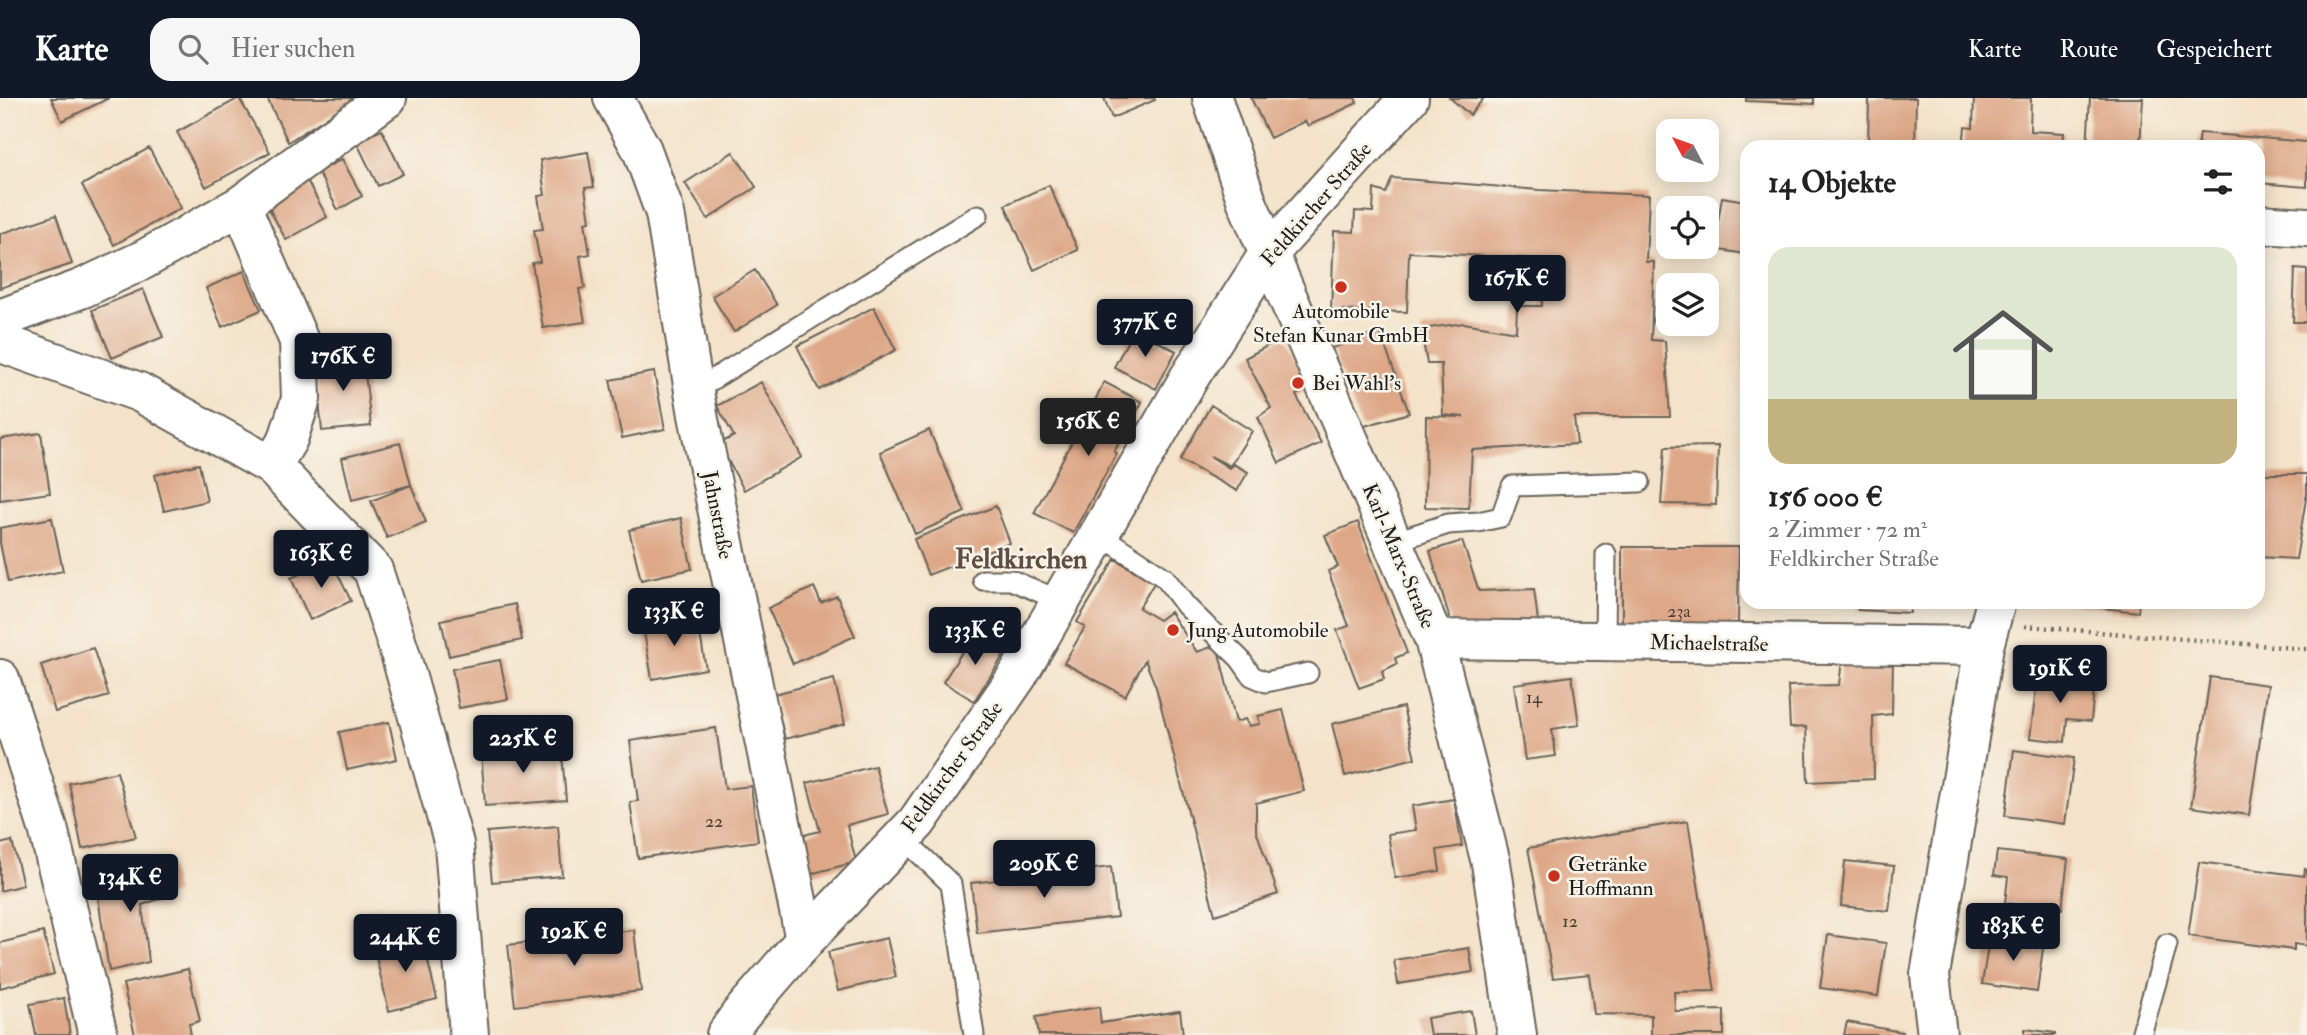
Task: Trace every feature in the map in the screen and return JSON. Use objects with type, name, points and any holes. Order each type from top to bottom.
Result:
[{"type":"street","points":[[0,319],[82,288],[143,260],[240,205],[387,98]]},
{"type":"street","name":"Jahnstraße","points":[[613,98],[642,150],[665,214],[694,391],[805,940]]},
{"type":"street","name":"Karl-Marx-Straße","points":[[1212,98],[1247,202],[1434,639],[1491,863],[1517,1035]]},
{"type":"street","name":"Feldkircher Straße","points":[[726,1035],[805,940],[916,822],[1018,675],[1189,378],[1269,253],[1409,98]]},
{"type":"street","points":[[240,205],[299,341],[300,399],[288,439],[271,466]]},
{"type":"street","points":[[2265,224],[2307,227]]},
{"type":"street","points":[[0,337],[7,345],[139,392],[271,466],[373,570],[400,653],[454,844],[469,1035]]},
{"type":"street","points":[[1937,1035],[1930,975],[1990,624]]},
{"type":"street","name":"Michaelstraße","points":[[1434,639],[1605,641],[1990,624]]},
{"type":"street","points":[[0,679],[47,828],[98,1035]]},
{"type":"lane","points":[[694,391],[978,215]]},
{"type":"lane","points":[[1393,542],[1448,524],[1501,517],[1513,486],[1640,482]]},
{"type":"lane","points":[[1099,534],[1165,578],[1186,606],[1240,659],[1252,676],[1266,682],[1308,673]]},
{"type":"lane","points":[[1605,641],[1606,554]]},
{"type":"lane","points":[[983,580],[1010,580],[1061,601]]},
{"type":"lane","points":[[902,838],[951,884],[974,1035]]},
{"type":"lane","points":[[2141,1035],[2166,944]]},
{"type":"path","points":[[1990,624],[2307,649]]},
{"type":"building","points":[[51,98],[109,98],[62,121]]},
{"type":"building","points":[[239,98],[270,152],[206,187],[177,132]]},
{"type":"building","points":[[267,98],[357,98],[288,142]]},
{"type":"building","points":[[1104,98],[1154,98],[1155,100],[1112,118]]},
{"type":"building","points":[[1251,98],[1355,98],[1357,103],[1308,126],[1305,121],[1270,138]]},
{"type":"building","points":[[1450,98],[1484,98],[1470,115]]},
{"type":"building","points":[[1746,98],[1814,98],[1814,104],[1746,101]]},
{"type":"building","points":[[1869,98],[1916,98],[1915,140],[1868,140]]},
{"type":"building","points":[[1974,98],[2031,98],[2030,131],[2064,133],[2064,140],[1964,140],[1965,127],[1973,128]]},
{"type":"building","points":[[2090,98],[2143,98],[2140,140],[2087,140]]},
{"type":"building","points":[[382,130],[403,174],[378,186],[356,141]]},
{"type":"building","points":[[2200,133],[2307,142],[2307,187],[2265,184],[2265,140],[2199,140]]},
{"type":"building","points":[[149,148],[181,208],[114,245],[82,185]]},
{"type":"building","points":[[588,152],[594,187],[585,188],[590,221],[585,222],[590,254],[580,256],[585,288],[579,289],[585,322],[543,328],[532,263],[540,262],[534,230],[543,229],[538,196],[545,195],[540,160]]},
{"type":"building","points":[[733,152],[756,187],[708,219],[685,183]]},
{"type":"building","points":[[342,159],[362,196],[338,210],[318,172]]},
{"type":"building","points":[[305,177],[327,217],[286,240],[264,199]]},
{"type":"building","points":[[1392,178],[1539,190],[1649,195],[1646,262],[1654,262],[1651,340],[1665,341],[1670,417],[1574,417],[1577,444],[1472,450],[1469,508],[1425,507],[1426,416],[1464,417],[1443,415],[1441,364],[1427,364],[1421,329],[1464,323],[1516,332],[1517,306],[1542,306],[1543,259],[1409,252],[1407,312],[1331,310],[1334,231],[1354,232],[1355,211],[1373,212],[1374,189],[1386,193]]},
{"type":"building","points":[[1049,185],[1078,250],[1034,270],[1005,205]]},
{"type":"building","points":[[1722,197],[1740,200],[1740,253],[1719,250]]},
{"type":"building","points":[[56,215],[72,264],[0,288],[0,234]]},
{"type":"building","points":[[2295,269],[2307,270],[2307,322],[2293,322]]},
{"type":"building","points":[[755,270],[777,305],[734,332],[712,296]]},
{"type":"building","points":[[244,271],[261,310],[222,327],[206,288]]},
{"type":"building","points":[[143,289],[163,337],[112,358],[92,310]]},
{"type":"building","points":[[874,307],[896,350],[819,390],[797,346]]},
{"type":"building","points":[[1134,329],[1176,351],[1156,389],[1114,367]]},
{"type":"building","points":[[1380,332],[1409,413],[1361,427],[1332,348]]},
{"type":"building","points":[[1284,337],[1311,388],[1296,395],[1321,443],[1279,463],[1258,417],[1271,408],[1245,358]]},
{"type":"building","points":[[363,355],[371,426],[322,431],[315,360]]},
{"type":"building","points":[[654,372],[665,429],[622,438],[610,380]]},
{"type":"building","points":[[761,382],[802,457],[744,490],[719,444],[734,436],[717,406]]},
{"type":"building","points":[[1104,382],[1142,402],[1073,533],[1034,513]]},
{"type":"building","points":[[1211,405],[1252,431],[1230,466],[1210,456],[1229,468],[1233,464],[1248,472],[1237,491],[1180,460]]},
{"type":"building","points":[[929,430],[965,512],[915,534],[880,452]]},
{"type":"building","points":[[41,433],[50,493],[0,500],[0,439]]},
{"type":"building","points":[[400,443],[411,485],[352,500],[342,458]]},
{"type":"building","points":[[1718,446],[1716,505],[1661,504],[1665,447]]},
{"type":"building","points":[[199,464],[207,501],[164,511],[155,475]]},
{"type":"building","points":[[2265,474],[2307,474],[2307,493],[2296,559],[2265,557]]},
{"type":"building","points":[[411,485],[426,522],[387,538],[371,501]]},
{"type":"building","points":[[996,506],[1010,543],[928,575],[914,539]]},
{"type":"building","points":[[52,518],[63,571],[8,582],[0,543],[0,528]]},
{"type":"building","points":[[681,518],[692,569],[641,580],[629,530]]},
{"type":"building","points":[[1358,522],[1407,653],[1395,658],[1397,664],[1382,671],[1384,679],[1359,688],[1337,630],[1349,626],[1328,571],[1338,567],[1325,535]]},
{"type":"building","points":[[1462,541],[1479,591],[1534,589],[1539,629],[1453,630],[1430,551]]},
{"type":"building","points":[[1622,547],[1739,547],[1738,624],[1622,624]]},
{"type":"building","points":[[1115,559],[1154,583],[1139,608],[1159,620],[1170,612],[1197,652],[1217,645],[1236,722],[1245,719],[1249,726],[1260,724],[1258,716],[1283,710],[1304,791],[1256,803],[1256,830],[1278,894],[1215,915],[1156,687],[1145,660],[1125,696],[1064,663],[1085,627],[1077,622]]},
{"type":"building","points":[[331,560],[351,601],[310,620],[291,578]]},
{"type":"building","points":[[814,587],[821,603],[837,596],[855,636],[793,664],[768,608]]},
{"type":"building","points":[[515,604],[522,640],[449,656],[441,620]]},
{"type":"building","points":[[1910,609],[1910,613],[1858,610]]},
{"type":"building","points":[[2111,609],[2138,609],[2138,612]]},
{"type":"building","points":[[697,616],[706,669],[652,679],[643,626]]},
{"type":"building","points":[[975,632],[1006,652],[974,701],[943,682]]},
{"type":"building","points":[[93,648],[109,696],[55,712],[41,665]]},
{"type":"building","points":[[500,660],[508,699],[459,708],[452,669]]},
{"type":"building","points":[[1842,660],[1893,660],[1892,714],[1873,716],[1874,779],[1808,782],[1806,727],[1790,728],[1788,686],[1839,685]]},
{"type":"building","points":[[2038,673],[2095,679],[2091,721],[2067,719],[2065,742],[2030,738]]},
{"type":"building","points":[[1572,676],[1579,725],[1552,729],[1556,756],[1525,760],[1514,684]]},
{"type":"building","points":[[2210,677],[2268,685],[2249,815],[2191,807]]},
{"type":"building","points":[[834,679],[845,724],[785,739],[774,694]]},
{"type":"building","points":[[1403,707],[1415,758],[1345,776],[1332,724]]},
{"type":"building","points":[[389,722],[397,759],[347,770],[339,732]]},
{"type":"building","points":[[716,728],[725,789],[751,786],[758,841],[638,858],[630,802],[638,801],[630,741]]},
{"type":"building","points":[[561,743],[566,800],[485,806],[481,750]]},
{"type":"building","points":[[2014,750],[2074,758],[2065,824],[2005,816]]},
{"type":"building","points":[[875,766],[888,814],[847,825],[856,862],[810,874],[800,836],[820,831],[807,783]]},
{"type":"building","points":[[117,772],[136,837],[82,849],[69,783]]},
{"type":"building","points":[[1454,799],[1462,846],[1437,850],[1440,871],[1395,878],[1388,834],[1416,830],[1412,806]]},
{"type":"building","points":[[1688,821],[1715,991],[1674,992],[1675,1011],[1724,1010],[1724,1035],[1651,1035],[1651,1015],[1594,1014],[1589,974],[1553,978],[1528,848]]},
{"type":"building","points":[[558,826],[562,876],[492,882],[487,832]]},
{"type":"building","points":[[12,841],[23,885],[0,891],[0,844]]},
{"type":"building","points":[[1997,851],[2068,859],[2062,909],[2005,903],[2008,877],[1994,875]]},
{"type":"building","points":[[1845,861],[1894,866],[1889,911],[1841,906]]},
{"type":"building","points":[[2199,862],[2304,876],[2305,869],[2307,870],[2307,946],[2294,944],[2294,950],[2188,936]]},
{"type":"building","points":[[170,866],[176,893],[142,905],[149,962],[109,971],[96,884]]},
{"type":"building","points":[[1111,867],[1117,917],[977,933],[971,883]]},
{"type":"building","points":[[634,930],[641,991],[515,1006],[508,945]]},
{"type":"building","points":[[43,932],[54,974],[0,988],[0,943]]},
{"type":"building","points":[[1990,933],[2044,941],[2037,992],[1982,984]]},
{"type":"building","points":[[1828,935],[1886,943],[1878,996],[1820,988]]},
{"type":"building","points":[[422,937],[437,999],[389,1011],[374,949]]},
{"type":"building","points":[[887,938],[896,977],[838,991],[828,952]]},
{"type":"building","points":[[1469,948],[1473,972],[1398,984],[1394,960]]},
{"type":"building","points":[[188,969],[200,1021],[189,1024],[191,1035],[135,1035],[123,984]]},
{"type":"building","points":[[64,998],[70,1035],[36,1035],[30,1004]]},
{"type":"building","points":[[1099,1007],[1101,1023],[1180,1011],[1183,1035],[1039,1035],[1036,1017]]},
{"type":"building","points":[[1471,1011],[1475,1035],[1430,1035],[1427,1018]]},
{"type":"building","points":[[1847,1022],[1902,1032],[1901,1035],[1844,1035]]},
{"type":"building","points":[[2025,1029],[2055,1033],[2055,1035],[2025,1035]]},
{"type":"place","name":"Automobile Stefan Kunar GmbH","points":[[1341,287]]},
{"type":"place","name":"Bei Wahl's","points":[[1298,383]]},
{"type":"place","name":"Jung Automobile","points":[[1173,630]]},
{"type":"place","name":"Getränke Hoffmann","points":[[1554,876]]},
{"type":"district","name":"Feldkirchen","points":[[1021,558]]}]
